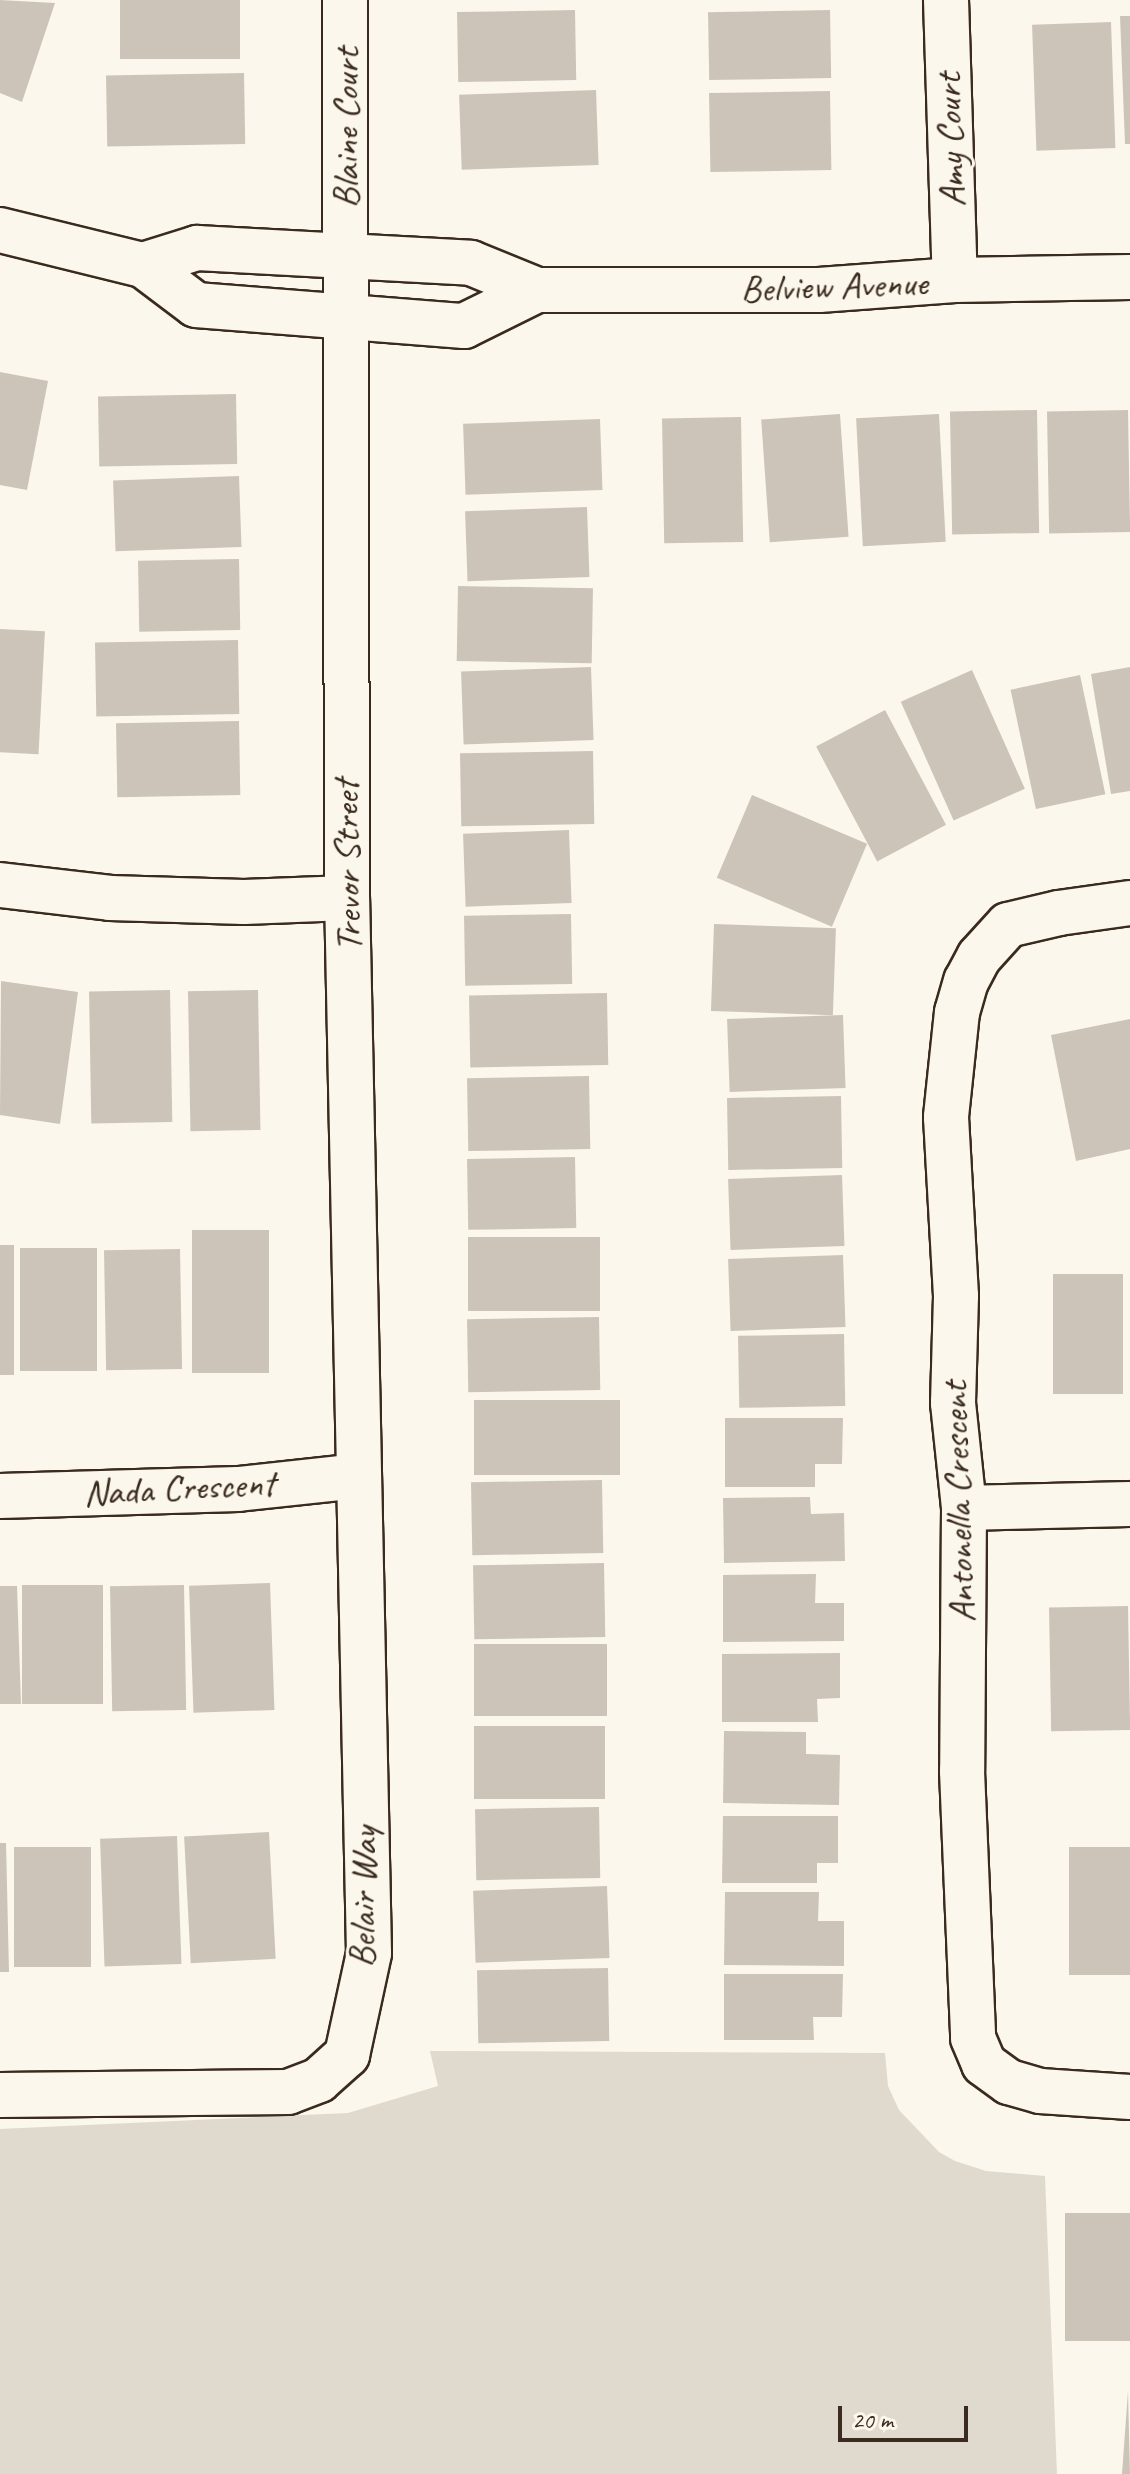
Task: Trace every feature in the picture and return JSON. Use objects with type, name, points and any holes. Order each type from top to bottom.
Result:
[{"type":"street","name":"Blaine Court","points":[[345,0],[347,256]]},
{"type":"street","name":"Amy Court","points":[[946,0],[955,280]]},
{"type":"street","name":"Belview Avenue","points":[[0,230],[143,265],[196,305],[464,326],[537,290]]},
{"type":"street","name":"Belview Avenue","points":[[143,265],[197,248],[471,263],[537,290],[819,290],[955,280],[1130,277]]},
{"type":"street","name":"Trevor Street","points":[[347,256],[347,898],[357,1476]]},
{"type":"street","points":[[0,885],[110,898],[244,902],[347,898]]},
{"type":"street","name":"Antonella Crescent","points":[[1130,903],[1059,913],[1008,925],[979,957],[966,981],[957,1012],[946,1117],[956,1296],[953,1403],[964,1508],[962,1771],[977,2053],[995,2074],[1023,2087],[1130,2097]]},
{"type":"street","name":"Nada Crescent","points":[[0,1496],[238,1489],[357,1476]]},
{"type":"street","name":"Belair Way","points":[[0,2095],[288,2092],[319,2080],[347,2055],[369,1953],[357,1476]]},
{"type":"street","points":[[964,1508],[1130,1504]]},
{"type":"shaded area","points":[[430,2051],[885,2053],[888,2086],[899,2110],[939,2152],[986,2171],[1045,2176],[1057,2474],[0,2474],[0,2129],[348,2113],[438,2086]]},
{"type":"building","points":[[0,0],[55,3],[22,102],[0,93]]},
{"type":"building","points":[[120,0],[240,0],[240,59],[120,59]]},
{"type":"building","points":[[575,10],[576,80],[458,82],[457,12]]},
{"type":"building","points":[[830,10],[831,78],[709,80],[708,12]]},
{"type":"building","points":[[1120,16],[1130,16],[1130,144],[1125,144]]},
{"type":"building","points":[[1111,22],[1115,148],[1036,151],[1032,25]]},
{"type":"building","points":[[244,73],[245,144],[107,146],[106,75]]},
{"type":"building","points":[[596,90],[599,165],[462,170],[459,95]]},
{"type":"building","points":[[830,91],[831,170],[710,172],[709,93]]},
{"type":"building","points":[[0,372],[48,381],[27,490],[0,485]]},
{"type":"building","points":[[236,394],[237,464],[99,466],[98,396]]},
{"type":"building","points":[[1037,410],[1039,533],[952,534],[950,412]]},
{"type":"building","points":[[1128,410],[1130,532],[1049,533],[1047,411]]},
{"type":"building","points":[[840,414],[849,537],[770,542],[761,420]]},
{"type":"building","points":[[939,414],[946,542],[863,546],[856,418]]},
{"type":"building","points":[[741,417],[743,542],[664,543],[662,418]]},
{"type":"building","points":[[600,419],[602,490],[466,495],[463,424]]},
{"type":"building","points":[[239,476],[241,547],[116,551],[113,480]]},
{"type":"building","points":[[587,507],[589,577],[468,581],[465,511]]},
{"type":"building","points":[[239,559],[240,630],[139,632],[138,561]]},
{"type":"building","points":[[458,586],[593,588],[592,663],[457,661]]},
{"type":"building","points":[[0,629],[45,631],[39,754],[0,752]]},
{"type":"building","points":[[238,640],[239,714],[96,716],[95,642]]},
{"type":"building","points":[[591,667],[594,740],[464,744],[461,672]]},
{"type":"building","points":[[1130,667],[1130,791],[1111,794],[1091,674]]},
{"type":"building","points":[[972,670],[1025,789],[954,820],[901,702]]},
{"type":"building","points":[[1080,675],[1105,794],[1036,809],[1011,690]]},
{"type":"building","points":[[885,710],[946,825],[877,861],[816,747]]},
{"type":"building","points":[[239,721],[240,795],[117,797],[116,723]]},
{"type":"building","points":[[593,751],[594,824],[461,826],[460,753]]},
{"type":"building","points":[[752,795],[867,844],[832,927],[717,878]]},
{"type":"building","points":[[569,830],[572,903],[466,907],[463,834]]},
{"type":"building","points":[[571,914],[572,984],[465,986],[464,916]]},
{"type":"building","points":[[714,924],[836,928],[833,1015],[711,1011]]},
{"type":"building","points":[[1,981],[78,992],[60,1124],[0,1115]]},
{"type":"building","points":[[170,990],[172,1122],[91,1123],[89,991]]},
{"type":"building","points":[[258,990],[260,1130],[190,1131],[188,991]]},
{"type":"building","points":[[607,993],[608,1065],[470,1067],[469,995]]},
{"type":"building","points":[[843,1015],[846,1088],[730,1092],[727,1019]]},
{"type":"building","points":[[1130,1019],[1130,1149],[1076,1161],[1051,1035]]},
{"type":"building","points":[[589,1076],[590,1149],[468,1151],[467,1078]]},
{"type":"building","points":[[841,1096],[842,1168],[728,1170],[727,1098]]},
{"type":"building","points":[[575,1157],[576,1228],[468,1230],[467,1159]]},
{"type":"building","points":[[842,1175],[844,1246],[731,1250],[728,1179]]},
{"type":"building","points":[[192,1230],[269,1230],[269,1373],[192,1373]]},
{"type":"building","points":[[468,1237],[600,1237],[600,1311],[468,1311]]},
{"type":"building","points":[[0,1245],[14,1245],[14,1375],[0,1375]]},
{"type":"building","points":[[20,1248],[97,1248],[97,1371],[20,1371]]},
{"type":"building","points":[[180,1249],[182,1369],[106,1370],[104,1250]]},
{"type":"building","points":[[843,1255],[846,1327],[731,1331],[728,1259]]},
{"type":"building","points":[[1053,1274],[1123,1274],[1123,1394],[1053,1394]]},
{"type":"building","points":[[599,1317],[600,1390],[468,1392],[467,1319]]},
{"type":"building","points":[[844,1334],[845,1406],[739,1408],[738,1336]]},
{"type":"building","points":[[474,1400],[620,1400],[620,1475],[474,1475]]},
{"type":"building","points":[[725,1418],[843,1418],[842,1464],[815,1464],[815,1487],[725,1487]]},
{"type":"building","points":[[602,1480],[603,1553],[472,1555],[471,1482]]},
{"type":"building","points":[[810,1497],[811,1514],[844,1513],[845,1561],[724,1563],[723,1498]]},
{"type":"building","points":[[604,1563],[605,1637],[474,1639],[473,1565]]},
{"type":"building","points":[[816,1574],[815,1603],[844,1603],[844,1641],[723,1642],[723,1575]]},
{"type":"building","points":[[270,1583],[274,1710],[193,1713],[189,1586]]},
{"type":"building","points":[[22,1585],[103,1585],[103,1704],[22,1704]]},
{"type":"building","points":[[184,1585],[186,1710],[112,1711],[110,1586]]},
{"type":"building","points":[[0,1586],[17,1586],[21,1704],[0,1704]]},
{"type":"building","points":[[1128,1606],[1130,1730],[1051,1731],[1049,1607]]},
{"type":"building","points":[[474,1644],[607,1644],[607,1716],[474,1716]]},
{"type":"building","points":[[840,1653],[840,1698],[817,1699],[818,1722],[722,1722],[722,1654]]},
{"type":"building","points":[[474,1726],[605,1726],[605,1799],[474,1799]]},
{"type":"building","points":[[724,1731],[806,1732],[806,1754],[840,1755],[839,1805],[723,1803]]},
{"type":"building","points":[[599,1807],[600,1878],[476,1880],[475,1809]]},
{"type":"building","points":[[723,1816],[838,1816],[838,1863],[817,1863],[817,1883],[722,1883]]},
{"type":"building","points":[[269,1832],[276,1959],[191,1963],[184,1836]]},
{"type":"building","points":[[177,1836],[181,1964],[105,1967],[100,1839]]},
{"type":"building","points":[[0,1843],[6,1843],[9,1972],[0,1972]]},
{"type":"building","points":[[14,1847],[91,1847],[91,1967],[14,1967]]},
{"type":"building","points":[[1069,1847],[1130,1847],[1130,1975],[1069,1975]]},
{"type":"building","points":[[607,1886],[610,1958],[476,1963],[473,1891]]},
{"type":"building","points":[[725,1892],[819,1892],[818,1921],[844,1921],[844,1966],[724,1965]]},
{"type":"building","points":[[608,1968],[609,2041],[478,2043],[477,1970]]},
{"type":"building","points":[[724,1974],[843,1974],[842,2017],[813,2017],[814,2040],[724,2040]]},
{"type":"building","points":[[1065,2213],[1130,2213],[1130,2341],[1065,2341]]},
{"type":"building","points":[[1128,2391],[1130,2474],[1122,2474]]}]
